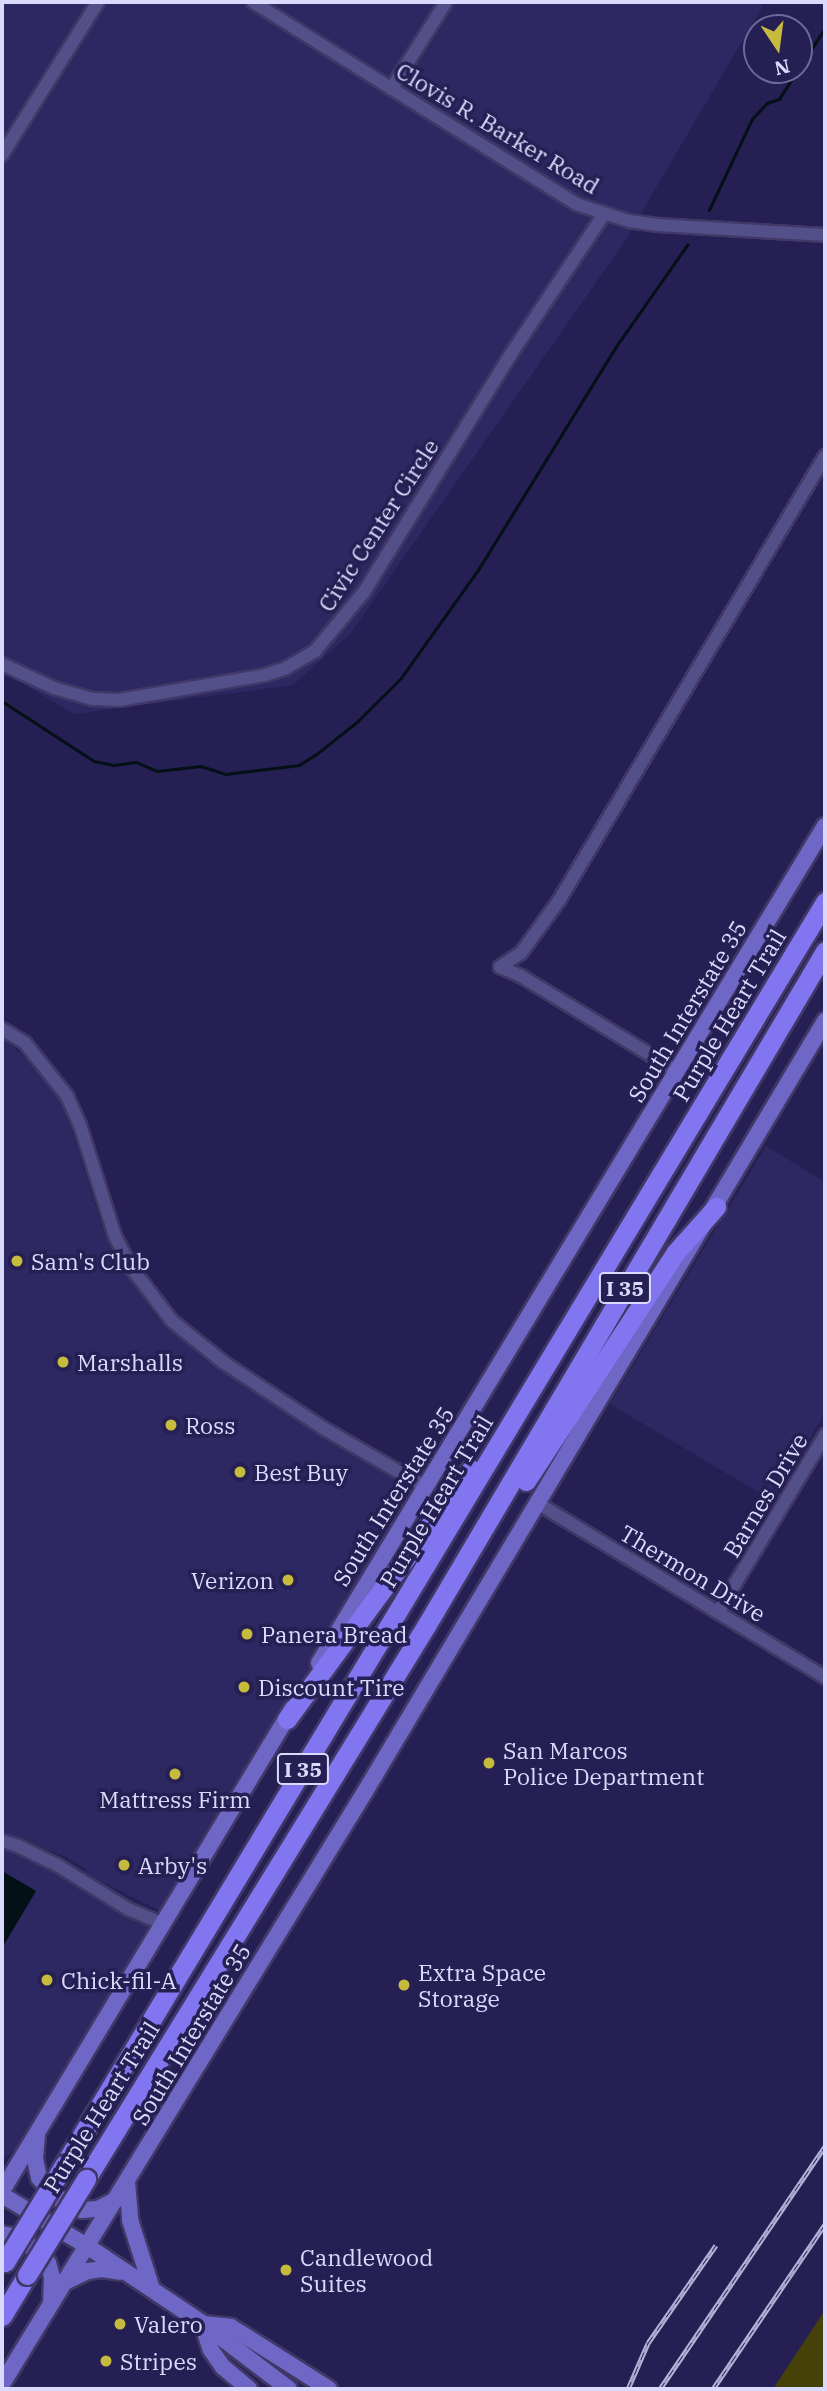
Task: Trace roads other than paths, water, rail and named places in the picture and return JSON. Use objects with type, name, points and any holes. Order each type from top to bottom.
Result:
[{"type":"highway","name":"Purple Heart Trail","points":[[4,2265],[825,902]]},
{"type":"highway","name":"Purple Heart Trail","points":[[2,2316],[426,1626],[825,951]]},
{"type":"highway","points":[[426,1626],[454,1590],[675,1253],[716,1207]]},
{"type":"highway","points":[[287,1719],[542,1372]]},
{"type":"main road","name":"South Interstate 35","points":[[2,2193],[825,826]]},
{"type":"main road","name":"South Interstate 35","points":[[2,2384],[539,1504],[825,1021]]},
{"type":"main road","points":[[37,2133],[36,2169],[42,2185],[49,2191],[82,2210],[98,2208],[116,2200]]},
{"type":"main road","points":[[2,2165],[22,2157]]},
{"type":"main road","points":[[127,2182],[130,2220],[152,2289]]},
{"type":"main road","points":[[2,2193],[202,2323],[289,2389]]},
{"type":"main road","points":[[2,2234],[17,2237],[36,2250],[48,2263],[52,2277],[51,2305]]},
{"type":"main road","points":[[65,2282],[102,2269],[126,2273]]},
{"type":"main road","points":[[202,2323],[211,2350],[223,2367],[249,2389]]},
{"type":"main road","points":[[202,2323],[230,2327],[329,2389]]},
{"type":"street","points":[[2,155],[98,2]]},
{"type":"street","name":"Clovis R. Barker Road","points":[[253,2],[554,192],[604,214],[658,225],[825,235]]},
{"type":"street","points":[[391,89],[446,2]]},
{"type":"street","name":"Civic Center Circle","points":[[2,664],[54,688],[92,699],[119,700],[265,675],[286,668],[315,651],[364,592],[511,354],[604,214]]},
{"type":"street","points":[[677,1071],[500,967],[521,953],[560,899],[825,456]]},
{"type":"street","points":[[2,1029],[24,1043],[67,1096],[80,1125],[115,1236],[130,1266],[172,1321],[223,1362],[323,1428],[425,1488]]},
{"type":"street","name":"Barnes Drive","points":[[718,1612],[825,1435]]},
{"type":"street","name":"Thermon Drive","points":[[539,1504],[825,1677]]},
{"type":"street","points":[[2,1841],[57,1865],[128,1909],[164,1924]]},
{"type":"waterway","points":[[709,210],[752,119],[767,103],[779,99],[825,28]]},
{"type":"waterway","points":[[2,701],[94,761],[114,765],[136,762],[157,771],[201,766],[226,774],[299,765],[318,753],[357,722],[401,678],[478,570],[615,348],[687,245]]},
{"type":"railway","points":[[660,2389],[825,2146]]},
{"type":"railway","points":[[713,2389],[825,2224]]},
{"type":"railway","points":[[628,2389],[648,2343],[716,2245]]},
{"type":"place","name":"Sam's Club","points":[[17,1261]]},
{"type":"place","name":"Marshalls","points":[[63,1362]]},
{"type":"place","name":"Ross","points":[[171,1425]]},
{"type":"place","name":"Best Buy","points":[[240,1472]]},
{"type":"place","name":"Verizon","points":[[288,1580]]},
{"type":"place","name":"Panera Bread","points":[[247,1634]]},
{"type":"place","name":"Discount Tire","points":[[244,1687]]},
{"type":"place","name":"San Marcos Police Department","points":[[489,1763]]},
{"type":"place","name":"Mattress Firm","points":[[175,1774]]},
{"type":"place","name":"Arby's","points":[[124,1865]]},
{"type":"place","name":"Chick-fil-A","points":[[47,1980]]},
{"type":"place","name":"Extra Space Storage","points":[[404,1985]]},
{"type":"place","name":"Candlewood Suites","points":[[286,2270]]},
{"type":"place","name":"Valero","points":[[120,2324]]},
{"type":"place","name":"Stripes","points":[[106,2361]]}]
